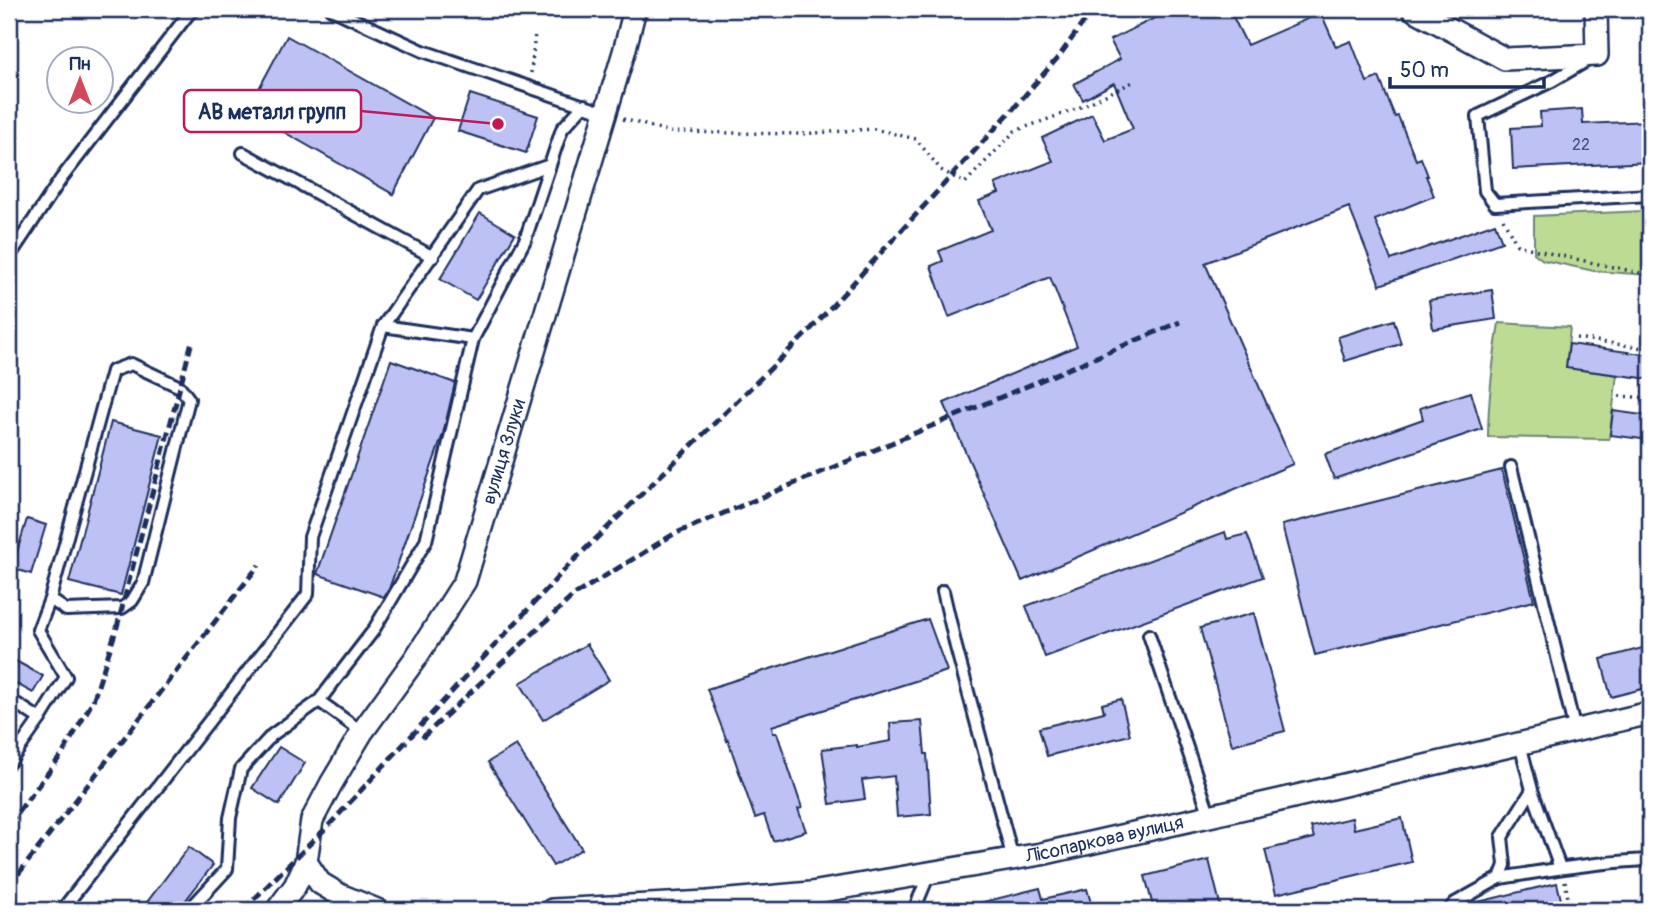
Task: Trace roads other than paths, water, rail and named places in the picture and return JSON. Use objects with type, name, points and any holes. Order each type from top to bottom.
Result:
[{"type":"street","name":"вулиця Злуки","points":[[279,909],[295,886],[306,862],[312,820],[331,784],[362,732],[415,659],[465,581],[635,9]]},
{"type":"street","points":[[1413,9],[1505,59],[1597,55],[1596,9]]},
{"type":"street","name":"Лісопаркова вулиця","points":[[552,910],[707,906],[811,893],[1041,854],[1650,713]]},
{"type":"street","points":[[306,862],[320,883],[340,895],[377,910]]},
{"type":"lane","points":[[9,257],[61,179],[190,12],[196,9]]},
{"type":"lane","points":[[331,9],[422,51],[605,113]]},
{"type":"lane","points":[[1597,55],[1552,81],[1478,116],[1485,191],[1495,204],[1650,195]]},
{"type":"lane","points":[[189,910],[227,869],[230,818],[241,769],[272,735],[319,701],[373,631],[426,541],[473,339],[525,240],[562,129],[584,105]]},
{"type":"lane","points":[[243,153],[433,257]]},
{"type":"lane","points":[[62,910],[308,594],[310,537],[383,326],[478,190],[550,165]]},
{"type":"lane","points":[[383,326],[473,339]]},
{"type":"lane","points":[[9,763],[66,677],[38,630],[50,599],[112,371],[131,364],[180,387],[189,399],[143,583],[138,592],[132,601],[122,608],[66,610],[50,599]]},
{"type":"lane","points":[[1511,467],[1575,731]]},
{"type":"lane","points":[[943,591],[1013,859]]},
{"type":"lane","points":[[1149,635],[1210,816]]},
{"type":"lane","points":[[9,699],[40,719]]},
{"type":"lane","points":[[319,701],[362,732]]},
{"type":"lane","points":[[1520,744],[1532,790],[1560,868]]},
{"type":"lane","points":[[1500,878],[1505,865],[1502,837],[1532,790]]},
{"type":"lane","points":[[1449,910],[1455,902],[1500,878],[1620,861],[1648,860],[1650,863]]},
{"type":"lane","points":[[914,910],[929,874]]},
{"type":"railway","points":[[243,910],[330,824],[568,566],[810,330],[1013,109],[1060,55],[1093,9]]},
{"type":"railway","points":[[422,738],[574,595],[674,534],[1180,322]]},
{"type":"railway","points":[[9,824],[63,753],[93,701],[117,627],[192,341]]},
{"type":"railway","points":[[9,886],[259,565]]},
{"type":"place","name":"АВ металл групп","points":[[498,124]]}]
